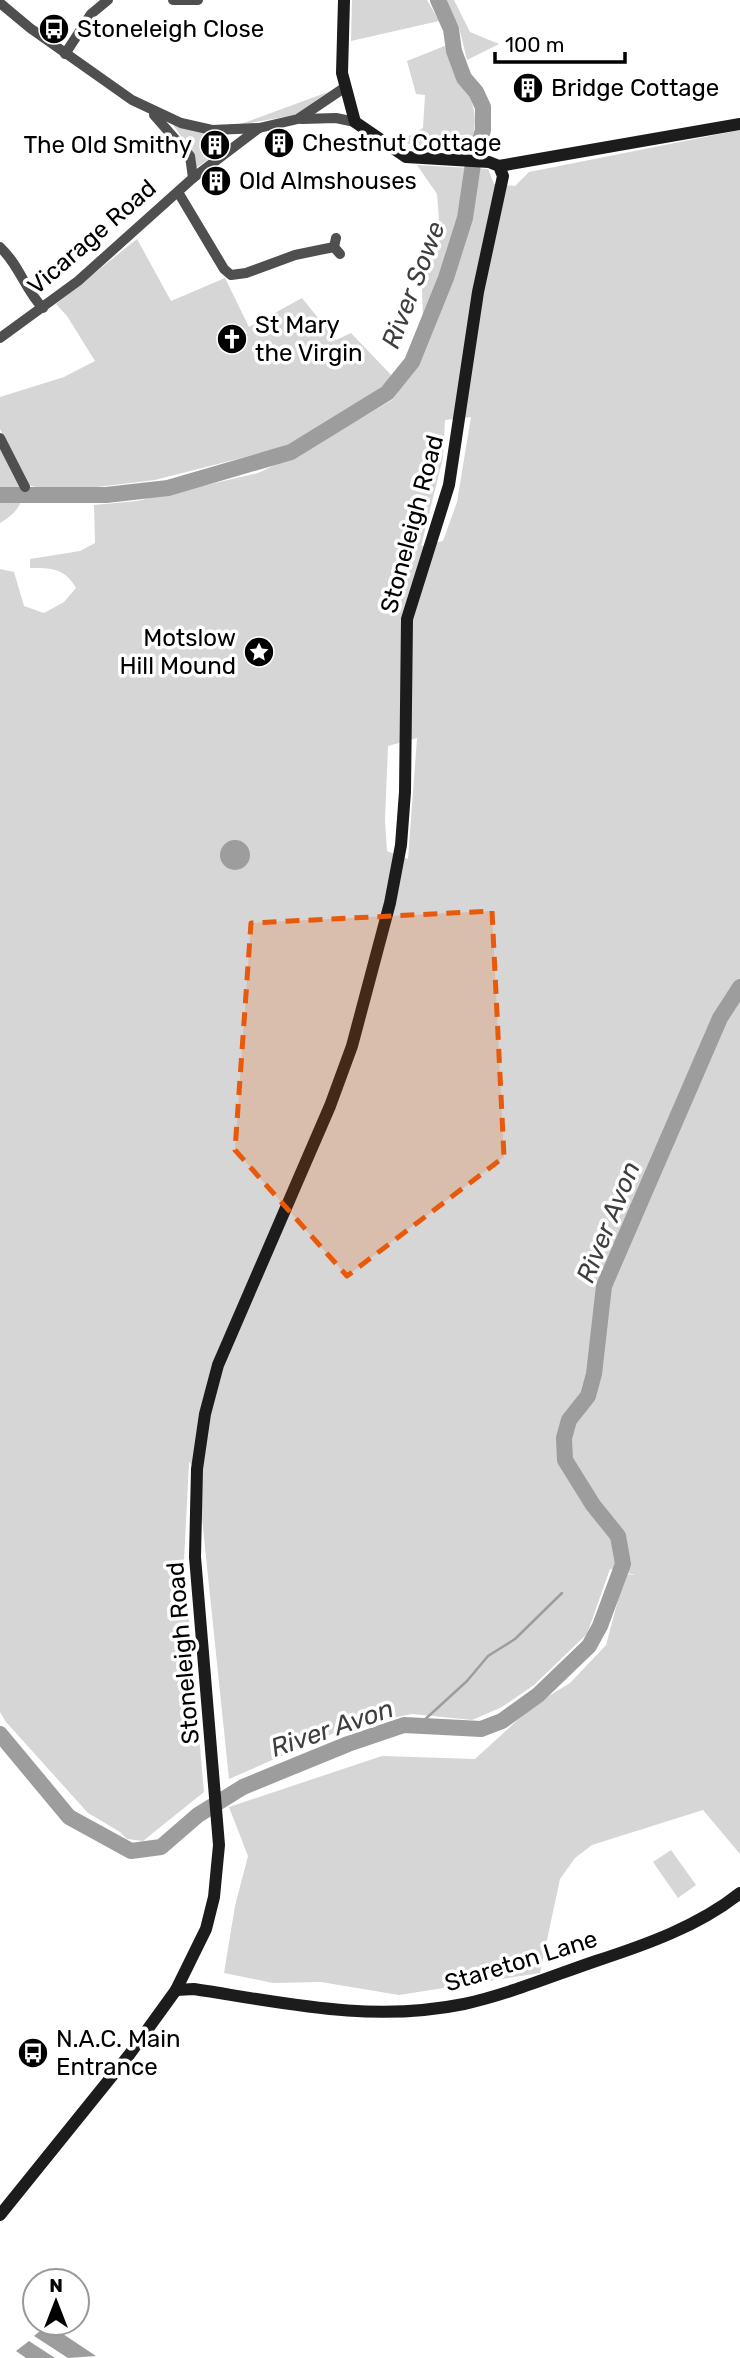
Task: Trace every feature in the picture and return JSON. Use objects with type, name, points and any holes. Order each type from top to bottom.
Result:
[{"type":"main road","points":[[344,0],[344,88],[355,122],[402,155],[494,164],[740,124]]},
{"type":"main road","name":"Stoneleigh Road","points":[[0,2216],[129,2055],[176,1990],[206,1928],[214,1897],[219,1845],[194,1524],[197,1469],[205,1415],[218,1365],[330,1106],[352,1046],[389,907],[401,845],[405,792],[407,619],[452,472],[478,292],[503,182],[494,164]]},
{"type":"main road","name":"Stareton Lane","points":[[176,1990],[194,1989],[324,2010],[396,2012],[434,2009],[492,1997],[614,1955],[697,1921],[740,1893]]},
{"type":"street","points":[[65,54],[90,14],[108,0]]},
{"type":"street","points":[[173,0],[198,0]]},
{"type":"street","points":[[0,3],[65,54],[152,112],[190,156],[193,178]]},
{"type":"street","points":[[298,119],[344,88]]},
{"type":"street","points":[[152,112],[212,130],[259,128],[298,119],[337,118],[355,122]]},
{"type":"street","name":"Vicarage Road","points":[[0,338],[43,308],[193,178],[259,128]]},
{"type":"street","points":[[177,192],[224,269],[232,275],[246,273],[295,255],[337,246]]},
{"type":"street","points":[[0,247],[21,271],[34,300],[43,308]]},
{"type":"street","points":[[0,438],[25,487]]},
{"type":"highlighted area","points":[[492,911],[504,1157],[347,1276],[235,1150],[251,923]]},
{"type":"shaded area","points":[[352,0],[427,0],[439,21],[351,41]]},
{"type":"shaded area","points":[[446,0],[454,0],[470,32],[499,44],[467,60],[459,27]]},
{"type":"shaded area","points":[[447,45],[473,108],[474,134],[469,151],[421,148],[400,141],[423,128],[425,95],[416,94],[407,61]]},
{"type":"shaded area","points":[[328,92],[296,115],[238,125]]},
{"type":"shaded area","points":[[172,123],[212,134],[213,139],[207,141],[210,153],[232,143],[196,168],[192,153]]},
{"type":"shaded area","points":[[740,130],[740,1854],[703,1810],[592,1845],[575,1858],[560,1879],[540,1973],[399,1995],[321,1982],[273,1983],[224,1973],[235,1906],[248,1856],[229,1807],[382,1756],[475,1759],[534,1705],[570,1683],[606,1645],[625,1574],[636,1575],[610,1569],[587,1634],[534,1685],[502,1707],[472,1720],[412,1714],[348,1727],[229,1779],[197,1470],[189,1462],[184,1561],[204,1792],[143,1841],[127,1839],[88,1813],[6,1722],[0,1712],[0,569],[14,572],[24,606],[44,613],[64,602],[76,588],[67,576],[57,570],[30,568],[30,559],[80,551],[95,543],[94,505],[137,501],[258,473],[310,448],[392,400],[424,354],[422,288],[435,250],[439,220],[437,194],[417,165],[488,169],[494,184],[515,186],[529,172]],"holes":[[[471,417],[457,502],[443,541],[421,546],[443,458],[445,420]],[[417,738],[408,859],[387,851],[385,820],[388,746]]]},
{"type":"shaded area","points":[[137,239],[171,301],[225,278],[249,327],[302,298],[336,340],[351,333],[393,377],[373,394],[298,441],[269,451],[155,480],[97,487],[28,485],[0,429],[0,397],[64,377],[95,361],[67,316],[56,304]]},
{"type":"shaded area","points":[[0,442],[18,476],[22,496],[20,505],[0,523]]},
{"type":"shaded area","points":[[235,840],[246,844],[250,855],[246,866],[235,870],[224,866],[220,855],[224,844]]},
{"type":"shaded area","points":[[671,1850],[696,1885],[678,1898],[653,1862]]},
{"type":"shaded area","points":[[36,2337],[68,2337],[96,2356],[68,2358]]},
{"type":"shaded area","points":[[29,2341],[55,2358],[26,2358],[16,2351]]},
{"type":"waterway","name":"River Sowe","points":[[0,495],[106,495],[168,488],[291,452],[387,393],[412,362],[446,278],[465,218],[473,164],[483,130],[483,107],[476,92],[464,78],[454,51],[451,29],[438,0]]},
{"type":"waterway","name":"River Avon","points":[[0,1734],[69,1817],[131,1851],[161,1847],[198,1815],[243,1787],[348,1744],[404,1725],[481,1729],[502,1721],[538,1695],[589,1646],[600,1626],[623,1564],[618,1536],[593,1505],[565,1460],[564,1438],[569,1420],[588,1396],[594,1374],[604,1286],[720,1018],[740,987]]},
{"type":"waterway","points":[[420,1724],[467,1681],[488,1656],[515,1639],[562,1593]]},
{"type":"place","name":"Stoneleigh Close","points":[[54,29]]},
{"type":"place","name":"Bridge Cottage","points":[[528,88]]},
{"type":"place","name":"Chestnut Cottage","points":[[279,143]]},
{"type":"place","name":"The Old Smithy","points":[[215,145]]},
{"type":"place","name":"Old Almshouses","points":[[216,181]]},
{"type":"place","name":"St Mary the Virgin","points":[[232,339]]},
{"type":"place","name":"Motslow Hill Mound","points":[[259,652]]},
{"type":"place","name":"N.A.C. Main Entrance","points":[[33,2053]]}]
